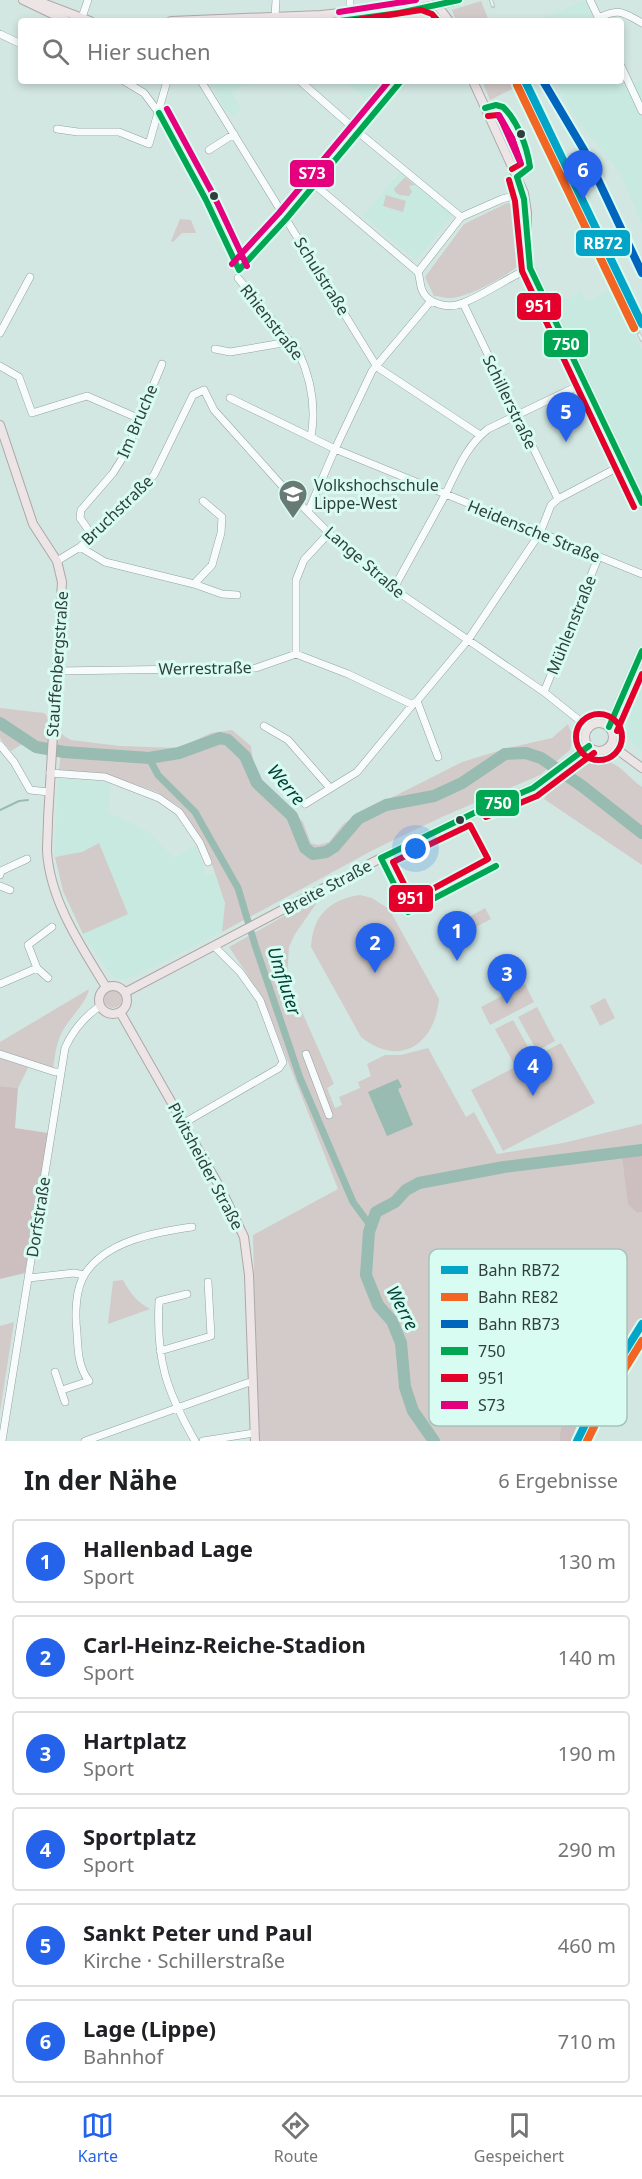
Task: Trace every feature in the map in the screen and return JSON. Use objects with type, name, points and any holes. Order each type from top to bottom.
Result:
[{"type":"main road","points":[[23,0],[61,18]]},
{"type":"main road","points":[[35,0],[79,18]]},
{"type":"main road","points":[[394,17],[459,0]]},
{"type":"main road","points":[[249,18],[350,12],[428,2],[438,6],[447,18]]},
{"type":"main road","points":[[394,17],[414,18]]},
{"type":"main road","points":[[474,84],[524,193],[527,213],[526,243],[530,268],[642,503]]},
{"type":"main road","name":"Stauffenbergstraße","points":[[0,424],[33,524],[57,561],[62,582],[50,774]]},
{"type":"main road","points":[[609,727],[642,651]]},
{"type":"main road","points":[[598,723],[609,727],[613,735],[611,745],[601,751],[593,750],[585,739],[589,728],[598,723]]},
{"type":"main road","points":[[611,745],[642,768]]},
{"type":"main road","name":"Breite Straße","points":[[126,993],[381,858],[467,816],[533,788],[589,746]]},
{"type":"main road","points":[[50,774],[47,852],[51,874],[69,924],[106,987]]},
{"type":"main road","points":[[115,985],[126,993],[127,1004],[120,1012],[111,1014],[100,1006],[100,993],[106,987],[115,985]]},
{"type":"main road","name":"Pivitsheider Straße","points":[[120,1012],[233,1210],[244,1237],[249,1275],[254,1437]]},
{"type":"street","points":[[84,18],[88,0]]},
{"type":"street","points":[[275,17],[276,0]]},
{"type":"street","points":[[350,0],[350,12]]},
{"type":"street","points":[[590,0],[599,18]]},
{"type":"street","points":[[601,18],[614,11],[621,11],[642,23]]},
{"type":"street","points":[[0,34],[18,43]]},
{"type":"street","points":[[624,72],[642,111]]},
{"type":"street","name":"Rhienstraße","points":[[128,84],[144,93],[159,112],[206,200],[238,274],[299,353],[312,390],[311,437]]},
{"type":"street","points":[[57,129],[78,132],[119,132],[149,144],[166,84]]},
{"type":"street","name":"Schulstraße","points":[[203,84],[377,367],[480,435]]},
{"type":"street","points":[[303,84],[461,217]]},
{"type":"street","points":[[238,274],[398,84]]},
{"type":"street","points":[[209,150],[234,134]]},
{"type":"street","points":[[315,185],[418,272],[422,291],[431,301],[443,305],[463,303],[503,280],[530,268]]},
{"type":"street","points":[[418,272],[461,217],[502,199],[524,193]]},
{"type":"street","points":[[0,333],[30,277]]},
{"type":"street","points":[[308,512],[372,371],[431,301]]},
{"type":"street","name":"Schillerstraße","points":[[463,303],[558,500]]},
{"type":"street","points":[[215,349],[230,352],[289,340]]},
{"type":"street","name":"Im Bruche","points":[[92,535],[80,518],[81,510],[113,473],[125,454],[162,364]]},
{"type":"street","points":[[0,366],[19,377],[32,413],[87,396],[140,419]]},
{"type":"street","points":[[393,590],[445,495],[461,460],[480,435],[584,383]]},
{"type":"street","name":"Lange Straße","points":[[204,390],[214,410],[284,488],[329,533],[393,590],[544,692],[589,728]]},
{"type":"street","name":"Bruchstraße","points":[[57,561],[80,547],[154,475],[193,395],[204,390]]},
{"type":"street","name":"Heidensche Straße","points":[[230,398],[335,449],[642,574]]},
{"type":"street","points":[[305,804],[357,772],[468,640],[540,533],[551,505],[624,464]]},
{"type":"street","points":[[194,584],[212,565],[221,533],[222,517],[203,501]]},
{"type":"street","points":[[329,533],[304,560],[296,580],[296,654],[414,703],[438,757]]},
{"type":"street","points":[[80,547],[105,562],[194,584],[222,594],[237,595]]},
{"type":"street","name":"Mühlenstraße","points":[[544,692],[598,558]]},
{"type":"street","name":"Werrestraße","points":[[57,670],[256,668],[296,654]]},
{"type":"street","points":[[264,726],[288,740],[330,788]]},
{"type":"street","points":[[0,745],[14,762],[30,790],[49,792]]},
{"type":"street","points":[[50,774],[105,777],[159,798],[178,812],[200,843],[208,862]]},
{"type":"street","points":[[0,875],[1,871],[27,859]]},
{"type":"street","points":[[0,886],[10,890]]},
{"type":"street","points":[[48,978],[37,968],[28,945],[52,927]]},
{"type":"street","points":[[184,1123],[279,1068],[284,1062],[260,1000],[240,972],[214,946]]},
{"type":"street","points":[[0,984],[37,968]]},
{"type":"street","name":"Dorfstraße","points":[[2,1441],[65,1048],[72,1032],[86,1016],[100,1006]]},
{"type":"street","points":[[0,1054],[61,1072]]},
{"type":"street","points":[[306,1054],[329,1115]]},
{"type":"street","points":[[62,1390],[89,1381],[82,1372],[76,1320],[84,1275],[107,1251],[171,1230],[192,1227]]},
{"type":"street","points":[[29,1278],[74,1273],[84,1275]]},
{"type":"street","points":[[160,1351],[211,1336],[208,1282]]},
{"type":"street","points":[[187,1294],[159,1301],[157,1331],[162,1368],[176,1408],[195,1441]]},
{"type":"street","points":[[55,1372],[65,1402]]},
{"type":"street","points":[[85,1441],[247,1383],[253,1383]]},
{"type":"street","points":[[203,1441],[254,1437]]},
{"type":"shaded area","points":[[585,0],[594,18],[543,18]]},
{"type":"shaded area","points":[[481,1],[488,18],[455,18],[452,10]]},
{"type":"shaded area","points":[[642,80],[642,224],[620,173],[564,100],[557,84],[623,84],[624,87]]},
{"type":"shaded area","points":[[210,84],[245,84],[232,92],[241,110],[233,115],[227,111]]},
{"type":"shaded area","points":[[348,84],[389,84],[372,104]]},
{"type":"shaded area","points":[[483,84],[517,84],[518,86],[490,100]]},
{"type":"shaded area","points":[[401,171],[453,214],[416,260],[363,216]]},
{"type":"shaded area","points":[[405,177],[415,185],[409,186],[412,192],[409,196],[398,194],[394,189]]},
{"type":"shaded area","points":[[386,195],[406,201],[403,212],[383,206]]},
{"type":"shaded area","points":[[507,203],[518,206],[520,215],[517,237],[519,265],[475,291],[448,298],[434,296],[425,277],[464,224]]},
{"type":"shaded area","points":[[180,219],[191,220],[196,233],[182,233],[173,242],[171,241]]},
{"type":"shaded area","points":[[611,289],[642,350],[642,488],[553,304],[581,292],[586,302]]},
{"type":"shaded area","points":[[642,681],[642,752],[622,730]]},
{"type":"shaded area","points":[[0,708],[44,713],[64,736],[71,740],[120,746],[179,748],[211,733],[232,730],[251,746],[253,761],[261,782],[303,822],[311,843],[318,845],[329,842],[343,824],[365,811],[462,762],[552,738],[568,724],[573,737],[570,750],[540,775],[375,849],[222,932],[225,903],[215,873],[204,843],[180,807],[157,792],[105,774],[59,770],[61,749],[36,747],[27,741],[11,751],[0,738]]},
{"type":"shaded area","points":[[602,760],[619,767],[642,787],[642,865],[544,799],[548,793],[589,763]]},
{"type":"shaded area","points":[[58,778],[110,782],[108,814],[115,815],[149,832],[174,858],[196,846],[207,876],[215,873],[225,903],[222,932],[137,975],[126,979],[112,976],[83,934],[128,914],[99,843],[82,852],[55,857]]},
{"type":"shaded area","points":[[99,843],[128,914],[83,934],[63,891],[55,857],[82,852]]},
{"type":"shaded area","points":[[360,895],[372,898],[389,909],[439,999],[436,1015],[423,1039],[413,1047],[401,1051],[389,1051],[361,1037],[311,947],[315,926],[325,911],[331,905]]},
{"type":"shaded area","points":[[314,899],[316,904],[295,934],[289,947],[287,978],[334,1084],[327,1088],[335,1108],[342,1105],[339,1097],[360,1088],[358,1082],[371,1076],[367,1064],[385,1055],[401,1055],[428,1048],[466,1117],[474,1112],[497,1154],[563,1143],[642,1124],[642,1153],[622,1156],[636,1213],[642,1212],[642,1319],[627,1343],[627,1249],[429,1249],[429,1426],[561,1426],[559,1441],[258,1441],[253,1235],[338,1189],[263,998],[229,947]]},
{"type":"shaded area","points":[[485,908],[491,919],[474,928],[469,917]]},
{"type":"shaded area","points":[[525,984],[534,1002],[490,1025],[481,1007]]},
{"type":"shaded area","points":[[89,989],[85,1000],[61,1034],[53,1068],[0,1050],[0,1042]]},
{"type":"shaded area","points":[[113,990],[119,993],[122,999],[119,1005],[113,1008],[107,1005],[104,999],[107,993]]},
{"type":"shaded area","points":[[605,998],[615,1018],[600,1026],[590,1006]]},
{"type":"shaded area","points":[[537,1007],[555,1041],[537,1051],[518,1017]]},
{"type":"shaded area","points":[[513,1020],[532,1054],[514,1064],[495,1029]]},
{"type":"shaded area","points":[[561,1043],[595,1103],[503,1151],[471,1090]]},
{"type":"shaded area","points":[[0,1057],[29,1066],[18,1088],[0,1086]]},
{"type":"shaded area","points":[[398,1079],[402,1087],[398,1089],[413,1125],[387,1136],[368,1092]]},
{"type":"shaded area","points":[[0,1086],[18,1088],[15,1128],[48,1133],[25,1273],[0,1279]]},
{"type":"shaded area","points":[[642,1153],[642,1212],[637,1213],[628,1204],[622,1156]]},
{"type":"shaded area","points":[[123,1280],[134,1297],[150,1309],[108,1324],[113,1281]]},
{"type":"shaded area","points":[[14,1322],[0,1412],[0,1326]]},
{"type":"shaded area","points":[[561,1426],[577,1426],[571,1441],[559,1441]]},
{"type":"waterway","name":"Werre","points":[[0,723],[36,747],[64,752],[149,758],[179,753],[220,738],[228,740],[245,756],[257,783],[292,816],[305,848],[313,854],[326,852],[334,847],[358,819],[386,805],[434,796],[462,783],[505,754],[526,753],[541,758],[582,786],[642,833]]},
{"type":"waterway","name":"Umfluter","points":[[149,758],[158,775],[195,812],[238,888],[300,1078],[353,1202],[370,1225]]},
{"type":"waterway","points":[[0,810],[19,801],[28,800]]},
{"type":"waterway","name":"Werre","points":[[434,1441],[413,1411],[405,1387],[401,1343],[392,1321],[378,1305],[366,1275],[369,1232],[376,1212],[395,1202],[406,1190],[419,1183],[504,1167],[642,1150]]},
{"type":"railway","points":[[491,0],[493,6]]},
{"type":"railway","points":[[521,84],[574,213],[642,340]]},
{"type":"rail line","name":"RB72","points":[[526,84],[642,324]]},
{"type":"rail line","name":"RB73","points":[[545,84],[584,150],[642,273]]},
{"type":"rail line","name":"RE82","points":[[517,85],[634,328]]},
{"type":"rail line","name":"RB72","points":[[627,1348],[642,1324]]},
{"type":"rail line","name":"RE82","points":[[627,1365],[642,1341]]},
{"type":"rail line","name":"RB72","points":[[577,1441],[584,1426]]},
{"type":"rail line","name":"RE82","points":[[587,1441],[594,1426]]},
{"type":"transit line","name":"S73","points":[[339,12],[416,0]]},
{"type":"transit line","name":"750","points":[[362,18],[399,13],[459,0]]},
{"type":"transit line","name":"951","points":[[369,18],[421,10],[432,14],[435,18]]},
{"type":"transit line","name":"S73","points":[[232,264],[279,213],[386,84]]},
{"type":"transit line","name":"750","points":[[239,270],[286,219],[398,84]]},
{"type":"transit line","name":"750","points":[[485,108],[496,105],[503,107],[517,127],[527,151],[530,167],[517,177]]},
{"type":"transit line","name":"S73","points":[[167,109],[214,196],[247,266]]},
{"type":"transit line","name":"750","points":[[159,113],[206,200],[239,270]]},
{"type":"transit line","name":"951","points":[[488,116],[498,115],[512,138],[521,164],[512,169]]},
{"type":"transit line","name":"S73","points":[[499,115],[512,138],[520,162],[499,115]]},
{"type":"transit line","name":"750","points":[[517,177],[524,199],[530,268],[642,503]]},
{"type":"transit line","name":"951","points":[[509,180],[515,201],[522,271],[634,507]]},
{"type":"transit line","name":"750","points":[[609,727],[642,651]]},
{"type":"transit line","name":"951","points":[[617,731],[642,674]]},
{"type":"transit line","name":"951","points":[[599,714],[615,721],[622,737],[615,753],[599,760],[583,753],[576,737],[583,721],[599,714]]},
{"type":"transit line","name":"750","points":[[496,866],[408,912],[381,858],[474,813],[533,788],[589,746]]},
{"type":"transit line","name":"951","points":[[486,817],[537,796],[594,753]]},
{"type":"transit line","name":"951","points":[[470,825],[488,859],[412,900],[393,862],[470,825]]},
{"type":"place","name":"Lage (Lippe)","points":[[583,200]]},
{"type":"place","name":"Sankt Peter und Paul","points":[[566,442]]},
{"type":"place","name":"Volkshochschule Lippe-West","points":[[293,520]]},
{"type":"place","name":"Hallenbad Lage","points":[[457,961]]},
{"type":"place","name":"Carl-Heinz-Reiche-Stadion","points":[[375,973]]},
{"type":"place","name":"Hartplatz","points":[[507,1004]]},
{"type":"place","name":"Sportplatz","points":[[533,1096]]}]
